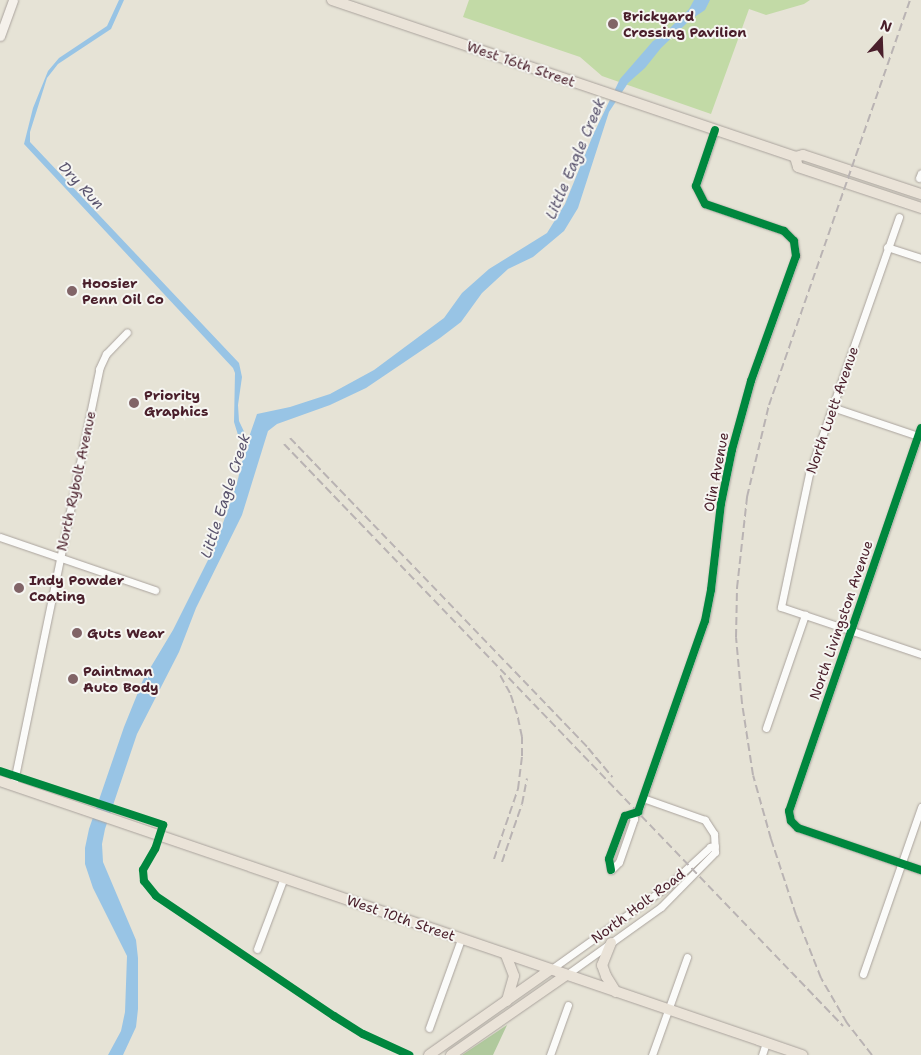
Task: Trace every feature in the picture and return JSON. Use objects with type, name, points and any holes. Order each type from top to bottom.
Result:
[{"type":"main road","name":"West 16th Street","points":[[332,0],[795,157],[802,155],[921,194]]},
{"type":"main road","name":"West 16th Street","points":[[795,157],[798,167],[921,208]]},
{"type":"main road","name":"West 10th Street","points":[[0,781],[802,1055]]},
{"type":"main road","points":[[611,943],[602,965],[606,976],[616,992]]},
{"type":"main road","points":[[506,955],[514,976],[513,986],[507,1000]]},
{"type":"main road","name":"North Holt Road","points":[[429,1055],[550,970]]},
{"type":"main road","name":"North Holt Road","points":[[452,1055],[566,975]]},
{"type":"street","points":[[0,36],[13,0]]},
{"type":"street","name":"Olin Avenue","points":[[631,815],[634,819],[619,862],[611,870],[610,860],[624,816],[638,812],[707,612],[721,504],[733,445],[749,389],[796,252],[794,241],[784,231],[704,204],[696,186],[715,130]]},
{"type":"street","name":"North Luett Avenue","points":[[805,615],[781,607],[803,497],[832,407],[899,217]]},
{"type":"street","points":[[887,247],[921,258]]},
{"type":"street","name":"North Rybolt Avenue","points":[[13,786],[99,370],[106,354],[127,332]]},
{"type":"street","points":[[832,407],[919,437]]},
{"type":"street","name":"North Livingston Avenue","points":[[901,863],[798,828],[791,821],[790,806],[921,428]]},
{"type":"street","points":[[0,537],[155,590]]},
{"type":"street","points":[[766,728],[805,615],[921,654]]},
{"type":"street","points":[[643,798],[705,820],[713,830],[715,846]]},
{"type":"street","points":[[863,974],[921,807]]},
{"type":"street","name":"North Holt Road","points":[[550,970],[669,885],[710,847],[715,846],[715,852],[661,907],[566,975]]},
{"type":"street","points":[[901,863],[921,870]]},
{"type":"street","points":[[258,949],[284,877]]},
{"type":"street","points":[[429,1028],[461,939]]},
{"type":"street","points":[[652,1055],[687,957]]},
{"type":"street","points":[[550,1055],[568,1005]]},
{"type":"street","points":[[762,1055],[766,1043]]},
{"type":"green space","points":[[469,0],[810,0],[804,4],[766,15],[749,9],[711,114],[602,76],[580,57],[463,17]]},
{"type":"green space","points":[[507,1025],[493,1055],[462,1055]]},
{"type":"water","name":"Little Eagle Creek","points":[[119,0],[124,0],[111,29],[58,64],[47,78],[30,132],[30,142],[239,363],[242,377],[238,405],[239,421],[248,440],[257,414],[290,407],[330,394],[374,370],[444,318],[462,293],[489,269],[547,233],[565,204],[593,135],[620,79],[653,41],[663,35],[689,9],[694,0],[710,0],[705,10],[690,20],[661,48],[645,68],[628,83],[609,112],[578,208],[564,231],[533,257],[508,269],[482,293],[461,322],[366,388],[330,405],[277,424],[268,431],[242,515],[196,608],[179,652],[137,734],[105,829],[102,844],[103,862],[136,940],[138,958],[136,1027],[123,1055],[108,1055],[121,1031],[125,1012],[127,956],[93,888],[85,864],[85,848],[89,829],[124,727],[143,680],[173,630],[215,546],[237,483],[246,446],[238,435],[234,422],[235,373],[233,368],[24,144],[33,108],[48,71],[59,58],[107,26]]},
{"type":"railway","points":[[872,1055],[847,1023],[821,978],[796,915],[771,839],[753,775],[742,703],[736,637],[737,588],[747,497],[769,405],[910,0]]},
{"type":"railway","points":[[290,438],[588,748],[612,777]]},
{"type":"railway","points":[[284,444],[843,1026]]},
{"type":"railway","points":[[494,859],[518,789],[522,756],[522,737],[517,714],[510,693],[499,673]]},
{"type":"railway","points":[[502,862],[522,804],[527,778]]},
{"type":"cycle path","points":[[611,870],[609,859],[625,816],[638,812],[705,621],[711,590],[721,504],[732,450],[751,381],[796,256],[794,241],[784,231],[705,204],[696,186],[715,130]]},
{"type":"cycle path","points":[[921,428],[789,811],[791,821],[798,828],[921,870]]},
{"type":"cycle path","points":[[0,771],[163,825],[155,849],[143,870],[144,881],[156,896],[334,1016],[363,1034],[409,1055]]},
{"type":"place","name":"Brickyard Crossing Pavilion","points":[[613,24]]},
{"type":"place","name":"Hoosier Penn Oil Co","points":[[72,291]]},
{"type":"place","name":"Priority Graphics","points":[[134,403]]},
{"type":"place","name":"Indy Powder Coating","points":[[19,588]]},
{"type":"place","name":"Guts Wear","points":[[77,633]]},
{"type":"place","name":"Paintman Auto Body","points":[[73,679]]},
{"type":"water label","name":"Dry Run","points":[[81,186]]}]
